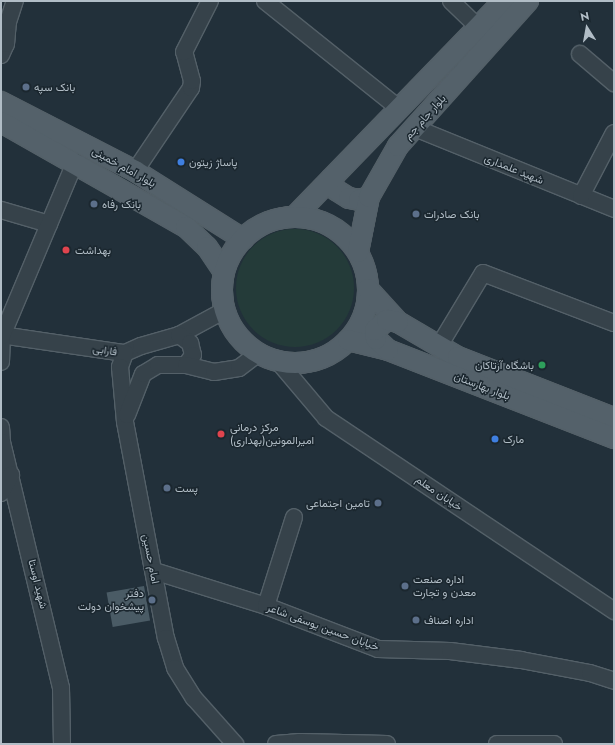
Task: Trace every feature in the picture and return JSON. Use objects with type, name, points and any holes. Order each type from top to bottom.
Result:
[{"type":"main road","points":[[294,217],[479,28],[503,1]]},
{"type":"main road","name":"بلوار جام جم","points":[[358,252],[369,197],[398,146],[528,1]]},
{"type":"main road","name":"بلوار امام خمینی","points":[[1,102],[135,171],[243,239]]},
{"type":"main road","name":"بلوار امام خمینی","points":[[1,122],[76,162],[186,227],[207,247],[224,272]]},
{"type":"main road","points":[[331,179],[336,190],[349,198],[359,200],[369,197]]},
{"type":"main road","points":[[294,217],[313,219],[331,226],[346,238],[358,252],[365,270],[368,289],[364,313],[348,340],[332,352],[315,360],[296,362],[268,357],[244,342],[232,327],[225,310],[222,291],[224,272],[231,254],[243,239],[269,222],[294,217]]},
{"type":"main road","name":"بلوار بهارستان","points":[[368,289],[398,322],[458,357],[614,418]]},
{"type":"main road","points":[[388,350],[376,338],[375,330],[387,320],[398,322]]},
{"type":"main road","name":"بلوار بهارستان","points":[[348,340],[388,350],[614,438]]},
{"type":"street","points":[[1,55],[6,44],[8,22],[15,1]]},
{"type":"street","points":[[135,171],[190,88],[192,81],[184,52],[210,1]]},
{"type":"street","points":[[265,1],[400,109]]},
{"type":"street","points":[[451,1],[479,28]]},
{"type":"street","points":[[580,54],[614,83]]},
{"type":"street","name":"شهید علمداری","points":[[415,128],[614,210]]},
{"type":"street","points":[[581,196],[614,133]]},
{"type":"street","points":[[1,362],[2,336],[76,162]]},
{"type":"street","points":[[1,210],[49,224]]},
{"type":"street","points":[[439,346],[483,273],[614,323]]},
{"type":"street","name":"فارابی","points":[[2,336],[125,353],[179,335],[225,310]]},
{"type":"street","points":[[179,335],[190,343],[193,355],[186,365]]},
{"type":"street","name":"امام حسین","points":[[125,353],[120,368],[125,422],[166,638],[175,668],[194,698],[235,744]]},
{"type":"street","points":[[125,422],[143,374],[158,365],[186,365],[214,372],[239,368],[268,357]]},
{"type":"street","name":"خیابان معلم","points":[[268,357],[326,418],[614,610]]},
{"type":"street","name":"شهید اوستا","points":[[1,427],[2,442],[61,688],[62,744]]},
{"type":"street","points":[[1,493],[11,475]]},
{"type":"street","points":[[266,606],[294,517]]},
{"type":"street","name":"خیابان حسین یوسفی شاعر","points":[[154,571],[266,606],[378,649],[450,651],[521,660],[590,673],[614,681]]},
{"type":"street","points":[[276,744],[387,744]]},
{"type":"street","points":[[497,744],[554,744]]},
{"type":"green space","points":[[295,229],[318,233],[337,246],[350,265],[354,288],[350,311],[337,330],[318,343],[295,347],[272,343],[253,330],[240,311],[236,288],[240,265],[253,246],[272,233]]},
{"type":"building","points":[[144,586],[150,620],[113,627],[107,593]]},
{"type":"place","name":"بانک سپه","points":[[26,87]]},
{"type":"place","name":"پاساژ زیتون","points":[[181,162]]},
{"type":"place","name":"بانک رفاه","points":[[94,204]]},
{"type":"place","name":"بانک صادرات","points":[[416,214]]},
{"type":"place","name":"بهداشت","points":[[66,250]]},
{"type":"place","name":"باشگاه آرتاکان","points":[[542,365]]},
{"type":"place","name":"مرکز درمانی امیرالمونین(بهداری)","points":[[221,434]]},
{"type":"place","name":"مارک","points":[[495,439]]},
{"type":"place","name":"پست","points":[[167,488]]},
{"type":"place","name":"تامین اجتماعی","points":[[378,503]]},
{"type":"place","name":"اداره صنعت معدن و تجارت","points":[[405,586]]},
{"type":"place","name":"دفتر پیشخوان دولت","points":[[152,600]]},
{"type":"place","name":"اداره اصناف","points":[[416,620]]}]
